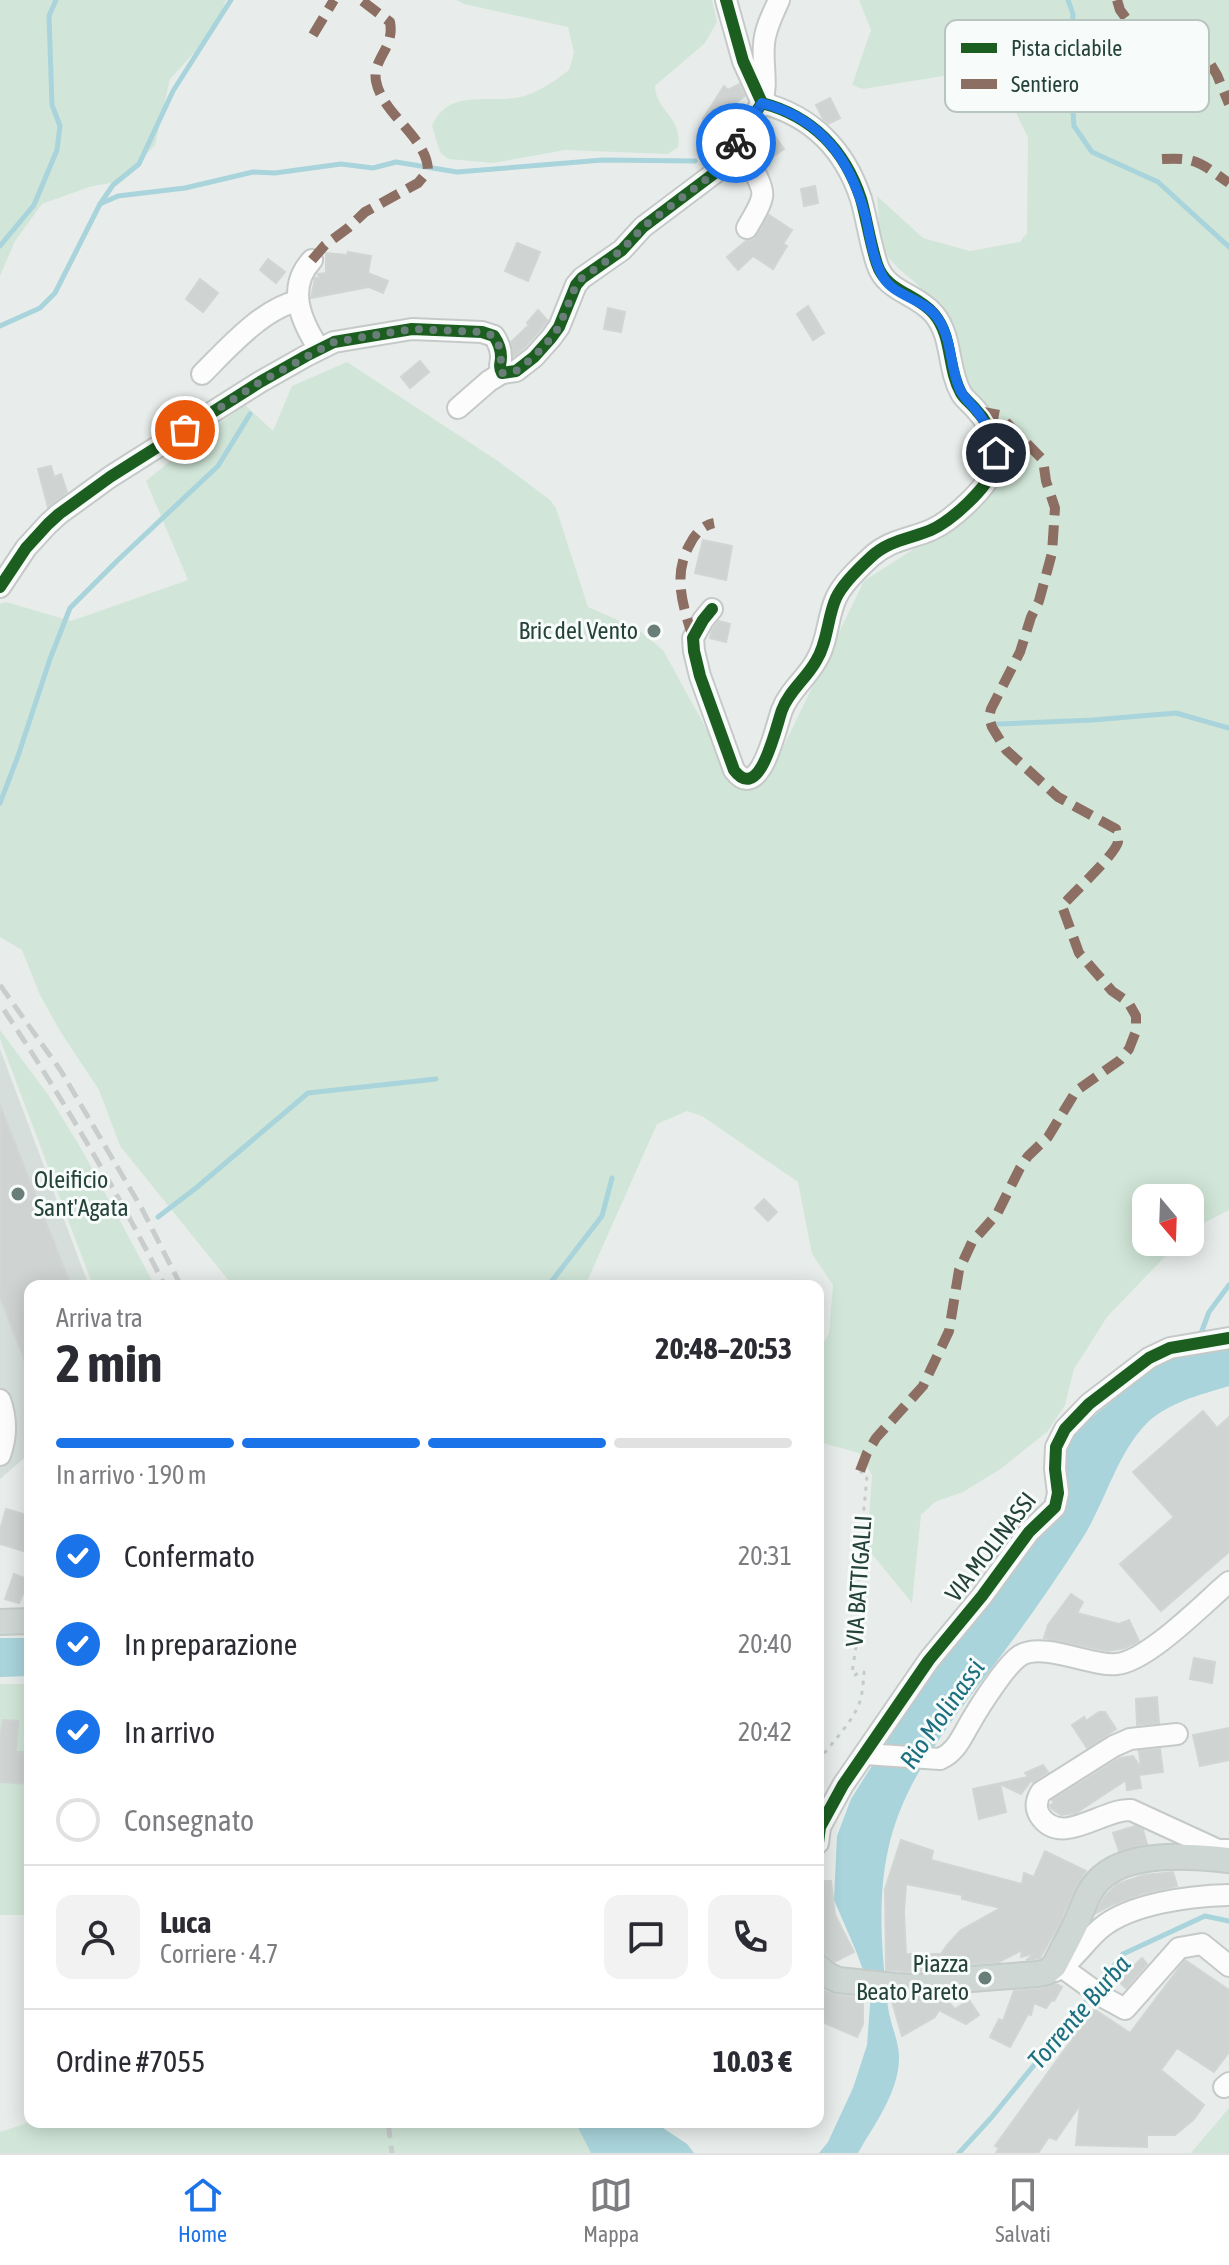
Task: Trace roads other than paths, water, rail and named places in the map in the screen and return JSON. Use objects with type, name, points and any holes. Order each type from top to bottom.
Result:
[{"type":"main road","points":[[0,1622],[24,1621]]},
{"type":"main road","points":[[1061,1972],[1054,1966],[1090,1891],[1105,1874],[1151,1858],[1223,1855]]},
{"type":"main road","points":[[824,1972],[855,1984],[919,1987],[958,1980],[1061,1972]]},
{"type":"street","points":[[712,609],[693,638],[700,676],[734,770],[740,777],[753,778],[766,760],[783,706],[821,652],[841,590],[884,547],[932,529],[953,515],[986,482],[996,460],[994,442],[988,428],[958,386],[949,344],[937,317],[926,305],[891,287],[880,272],[861,199],[841,157],[807,122],[762,103],[743,61],[726,0]]},
{"type":"street","points":[[458,408],[489,381],[502,373],[516,371],[534,357],[559,327],[576,285],[582,278],[622,250],[643,227],[716,172],[762,103],[766,91],[765,31],[779,0]]},
{"type":"street","points":[[737,142],[762,189],[760,203],[747,228]]},
{"type":"street","points":[[312,260],[298,283],[298,301],[301,316],[319,349]]},
{"type":"street","points":[[202,374],[270,313],[286,303],[298,301]]},
{"type":"street","points":[[0,587],[40,532],[110,477],[260,382],[334,342],[412,329],[482,332],[494,336],[496,340],[501,352],[499,368],[502,373]]},
{"type":"street","name":"VIA MOLINASSI","points":[[824,1820],[843,1785],[869,1754],[929,1660],[1029,1532],[1055,1507],[1058,1493],[1056,1447],[1065,1429],[1089,1404],[1149,1358],[1170,1348],[1229,1338]]},
{"type":"street","points":[[0,1400],[6,1423],[0,1455]]},
{"type":"street","points":[[869,1754],[940,1759],[949,1755],[971,1719],[1018,1657],[1028,1652],[1042,1652],[1112,1665],[1132,1661],[1149,1651],[1229,1582]]},
{"type":"street","points":[[1177,1734],[1130,1739],[1114,1746],[1041,1792],[1037,1798],[1038,1813],[1051,1825],[1067,1829],[1079,1828],[1107,1813],[1131,1810],[1223,1855]]},
{"type":"street","points":[[1229,1895],[1173,1900],[1124,1914],[1104,1925],[1082,1945],[1061,1972],[1121,2009],[1129,2007],[1179,1948],[1229,1944]]},
{"type":"street","points":[[1202,1944],[1229,1966]]},
{"type":"water","name":"Rio Molinassi","points":[[1229,1349],[1229,1386],[1165,1410],[1137,1435],[1119,1463],[1082,1539],[1034,1611],[951,1722],[906,1796],[888,1850],[882,1908],[882,1948],[889,2013],[898,2047],[898,2072],[884,2108],[858,2153],[819,2153],[828,2142],[853,2088],[867,2045],[871,1992],[834,1900],[837,1836],[851,1799],[937,1663],[997,1592],[1024,1552],[1063,1470],[1064,1447],[1080,1427],[1163,1360]]},
{"type":"water","points":[[0,1638],[24,1638],[24,1676],[0,1677]]},
{"type":"water","points":[[578,2128],[663,2128],[687,2144],[694,2153],[591,2153]]},
{"type":"waterway","points":[[0,246],[34,205],[57,150],[60,126],[52,105],[49,16],[56,0]]},
{"type":"waterway","points":[[0,326],[40,308],[55,293],[100,204],[113,185],[139,164],[173,91],[231,0]]},
{"type":"waterway","points":[[1068,0],[1073,20]]},
{"type":"waterway","points":[[1073,112],[1074,126],[1092,152],[1158,182],[1229,247]]},
{"type":"waterway","points":[[100,204],[118,196],[185,188],[253,172],[275,173],[341,164],[373,168],[396,162],[457,172],[603,160],[695,161]]},
{"type":"waterway","points":[[0,803],[70,608],[218,466],[250,414]]},
{"type":"waterway","points":[[998,724],[1176,713],[1229,728]]},
{"type":"waterway","points":[[158,1217],[308,1093],[436,1079]]},
{"type":"waterway","points":[[553,1280],[602,1216],[612,1178]]},
{"type":"waterway","points":[[1200,1336],[1209,1312],[1229,1285]]},
{"type":"waterway","name":"Torrente Burba","points":[[1098,1986],[1123,1954],[1205,1916],[1229,1921]]},
{"type":"waterway","name":"Torrente Burba","points":[[959,2153],[1092,1994]]},
{"type":"railway","points":[[0,985],[61,1071],[142,1209],[178,1280]]},
{"type":"railway","points":[[4,1010],[89,1146],[162,1280]]},
{"type":"railway","points":[[389,2128],[392,2153]]},
{"type":"place","name":"Bric del Vento","points":[[654,631]]},
{"type":"place","name":"Oleificio Sant'Agata","points":[[18,1194]]},
{"type":"place","name":"Piazza Beato Pareto","points":[[985,1978]]}]
